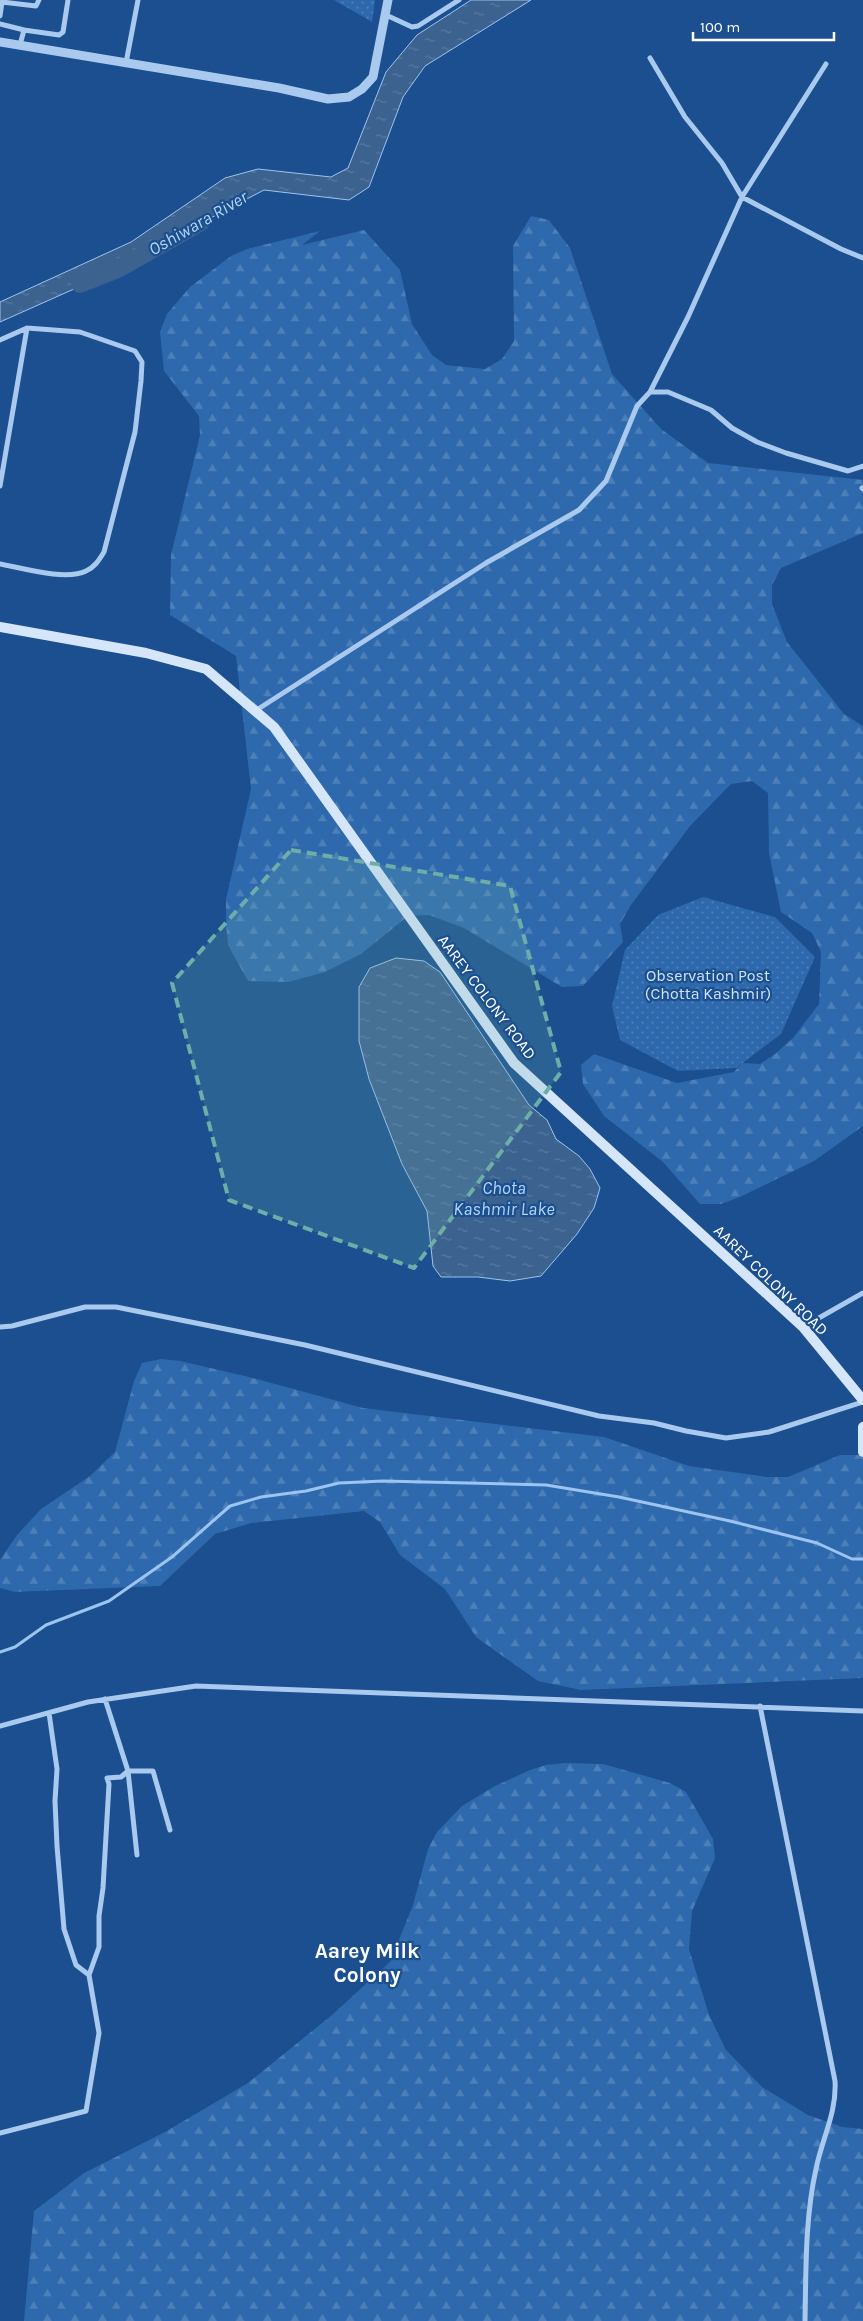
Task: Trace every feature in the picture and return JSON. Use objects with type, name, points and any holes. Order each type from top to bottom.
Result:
[{"type":"main road","name":"AAREY COLONY ROAD","points":[[0,627],[146,653],[206,669],[274,727],[514,1063],[803,1327],[863,1401]]},
{"type":"main road","points":[[863,1427],[863,1452]]},
{"type":"street","points":[[0,16],[2,1],[36,6],[39,0]]},
{"type":"street","points":[[0,24],[59,35],[63,32],[68,0]]},
{"type":"street","points":[[126,62],[138,0]]},
{"type":"street","points":[[0,42],[280,88],[328,99],[349,97],[362,89],[373,77],[388,0]]},
{"type":"street","points":[[386,14],[412,27],[418,26],[459,0]]},
{"type":"street","points":[[20,45],[24,30]]},
{"type":"street","points":[[650,58],[685,117],[722,163],[742,197],[841,249],[863,258]]},
{"type":"street","points":[[255,711],[486,563],[579,510],[606,481],[637,406],[650,392],[688,316],[742,197],[826,64]]},
{"type":"street","points":[[0,340],[27,328],[80,332],[135,351],[142,362],[135,432],[104,552],[96,564],[85,572],[73,574],[0,564]]},
{"type":"street","points":[[0,486],[27,328]]},
{"type":"street","points":[[650,392],[668,392],[711,410],[732,428],[757,442],[786,453],[848,471],[863,466]]},
{"type":"street","points":[[803,1327],[863,1293]]},
{"type":"street","points":[[0,1327],[12,1326],[85,1307],[116,1307],[305,1345],[599,1416],[654,1423],[726,1438],[770,1432],[863,1401]]},
{"type":"street","points":[[0,1726],[106,1700],[196,1686],[863,1711]]},
{"type":"street","points":[[106,1700],[128,1771],[137,1855]]},
{"type":"street","points":[[760,1706],[835,2081],[835,2102],[816,2169],[810,2206],[805,2321]]},
{"type":"street","points":[[49,1713],[57,1769],[55,1801],[64,1929],[76,1965],[89,1975]]},
{"type":"street","points":[[0,2132],[86,2110],[99,2033],[89,1975],[99,1947],[99,1916],[109,1784],[107,1778],[121,1776],[128,1771],[154,1770],[170,1830]]},
{"type":"highlighted area","points":[[291,850],[510,886],[561,1072],[414,1268],[229,1200],[172,983]]},
{"type":"green space","points":[[334,0],[375,0],[372,22]]},
{"type":"green space","points":[[531,216],[549,220],[570,248],[612,374],[661,429],[708,463],[863,480],[863,533],[781,568],[772,585],[772,604],[787,642],[844,714],[863,726],[863,1126],[814,1161],[740,1197],[721,1204],[700,1204],[663,1162],[604,1116],[583,1084],[581,1065],[594,1054],[677,1083],[734,1072],[742,1063],[760,1064],[775,1054],[793,1038],[819,1004],[821,952],[812,933],[781,912],[769,853],[768,793],[752,781],[731,784],[690,826],[631,905],[620,924],[623,942],[583,986],[562,987],[464,928],[429,915],[408,916],[361,954],[325,972],[288,982],[248,981],[228,945],[226,899],[251,789],[236,656],[170,615],[171,555],[200,435],[199,416],[164,371],[160,332],[167,314],[190,287],[231,256],[247,249],[320,231],[302,245],[364,230],[400,270],[412,324],[432,355],[446,365],[485,369],[502,359],[514,341],[513,246]]},
{"type":"green space","name":"Observation Post (Chotta Kashmir)","points":[[703,897],[775,917],[815,957],[781,1034],[736,1068],[678,1071],[620,1040],[612,1006],[625,950],[658,915]]},
{"type":"green space","points":[[161,1359],[180,1361],[249,1377],[363,1408],[604,1437],[689,1466],[767,1477],[788,1477],[840,1455],[863,1455],[863,1678],[581,1690],[538,1681],[476,1637],[445,1589],[400,1555],[380,1522],[364,1511],[251,1523],[215,1534],[160,1586],[15,1592],[0,1588],[0,1560],[17,1535],[41,1509],[90,1476],[115,1452],[134,1381],[142,1363]]},
{"type":"green space","points":[[565,1763],[603,1764],[670,1783],[686,1792],[713,1839],[715,1858],[692,1911],[689,1949],[709,2015],[726,2050],[762,2087],[808,2115],[842,2127],[863,2129],[863,2321],[24,2321],[34,2211],[84,2173],[165,2132],[248,2083],[332,2015],[390,1962],[413,1905],[428,1849],[437,1832],[462,1806],[495,1786],[530,1770],[546,1765]]},
{"type":"water","points":[[471,0],[531,0],[425,66],[403,97],[369,187],[349,200],[264,190],[83,285],[0,322],[0,302],[131,242],[225,178],[258,169],[331,177],[348,168],[386,72],[417,35]]},
{"type":"water","name":"Chota Kashmir Lake","points":[[396,958],[424,961],[440,972],[529,1105],[547,1120],[556,1139],[579,1156],[590,1169],[600,1188],[594,1208],[577,1234],[541,1276],[510,1281],[478,1277],[441,1277],[433,1266],[427,1211],[402,1164],[369,1079],[359,1041],[359,987],[370,968]]},
{"type":"waterway","name":"Oshiwara River","points":[[80,284],[118,269],[201,222]]},
{"type":"waterway","points":[[0,1652],[15,1647],[46,1625],[109,1601],[172,1557],[230,1506],[261,1497],[306,1491],[339,1483],[383,1481],[546,1485],[619,1497],[730,1521],[817,1543],[852,1559],[863,1559]]},
{"type":"district","name":"Aarey Milk Colony","points":[[367,1963]]}]
